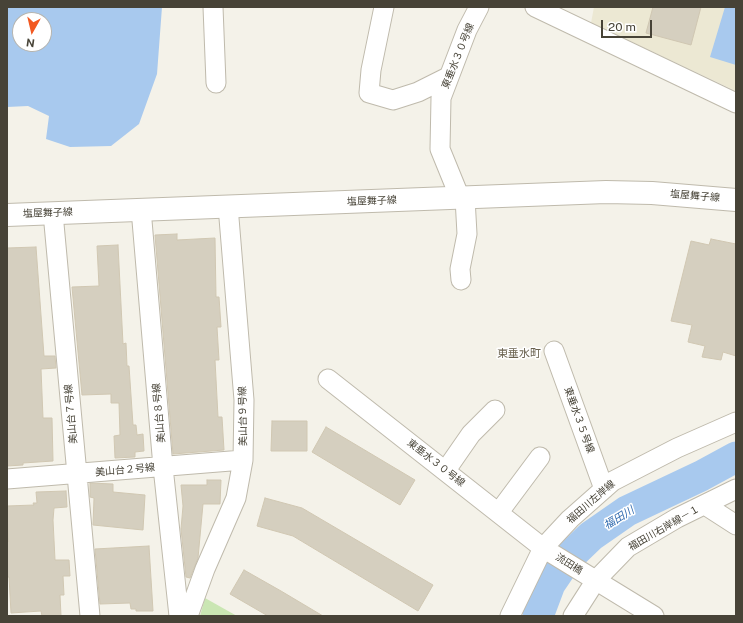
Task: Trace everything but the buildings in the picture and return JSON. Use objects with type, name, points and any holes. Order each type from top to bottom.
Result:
[{"type":"street","points":[[213,7],[216,82]]},
{"type":"street","points":[[384,7],[371,70],[369,93],[393,100],[418,92],[448,77]]},
{"type":"street","name":"東垂水３０号線","points":[[461,280],[460,269],[467,234],[462,198],[440,149],[442,98],[448,77],[467,30],[479,7]]},
{"type":"street","points":[[535,7],[736,103]]},
{"type":"street","name":"塩屋舞子線","points":[[7,215],[53,212],[606,192],[652,193],[736,200]]},
{"type":"street","name":"美山台９号線","points":[[188,616],[205,568],[236,498],[244,460],[244,400],[228,206]]},
{"type":"street","name":"美山台８号線","points":[[141,209],[163,467],[179,616]]},
{"type":"street","name":"美山台７号線","points":[[53,212],[90,616]]},
{"type":"street","name":"東垂水３５号線","points":[[554,352],[604,489]]},
{"type":"street","name":"東垂水３０号線","points":[[328,379],[446,470],[543,548]]},
{"type":"street","points":[[446,470],[471,434],[495,410]]},
{"type":"street","name":"福田川左岸線","points":[[510,616],[543,548],[570,519],[613,480],[677,448],[736,422]]},
{"type":"street","points":[[499,512],[540,457]]},
{"type":"street","name":"美山台２号線","points":[[7,479],[244,460]]},
{"type":"street","name":"福田川右岸線－１","points":[[573,616],[596,580],[628,547],[677,518],[736,489]]},
{"type":"street","points":[[704,505],[736,525]]},
{"type":"street","name":"流田橋","points":[[543,548],[654,616]]},
{"type":"shaded area","points":[[594,7],[736,7],[736,91],[591,23]]},
{"type":"green space","points":[[205,598],[237,616],[200,616]]},
{"type":"water","points":[[7,7],[162,7],[157,74],[139,124],[111,146],[70,147],[46,139],[49,116],[28,106],[7,107]]},
{"type":"water","points":[[725,7],[736,7],[736,65],[710,57]]},
{"type":"waterway","name":"福田川","points":[[538,616],[550,584],[567,559],[591,536],[627,511],[701,476],[736,457]]},
{"type":"district","name":"東垂水町","points":[[519,354]]}]
